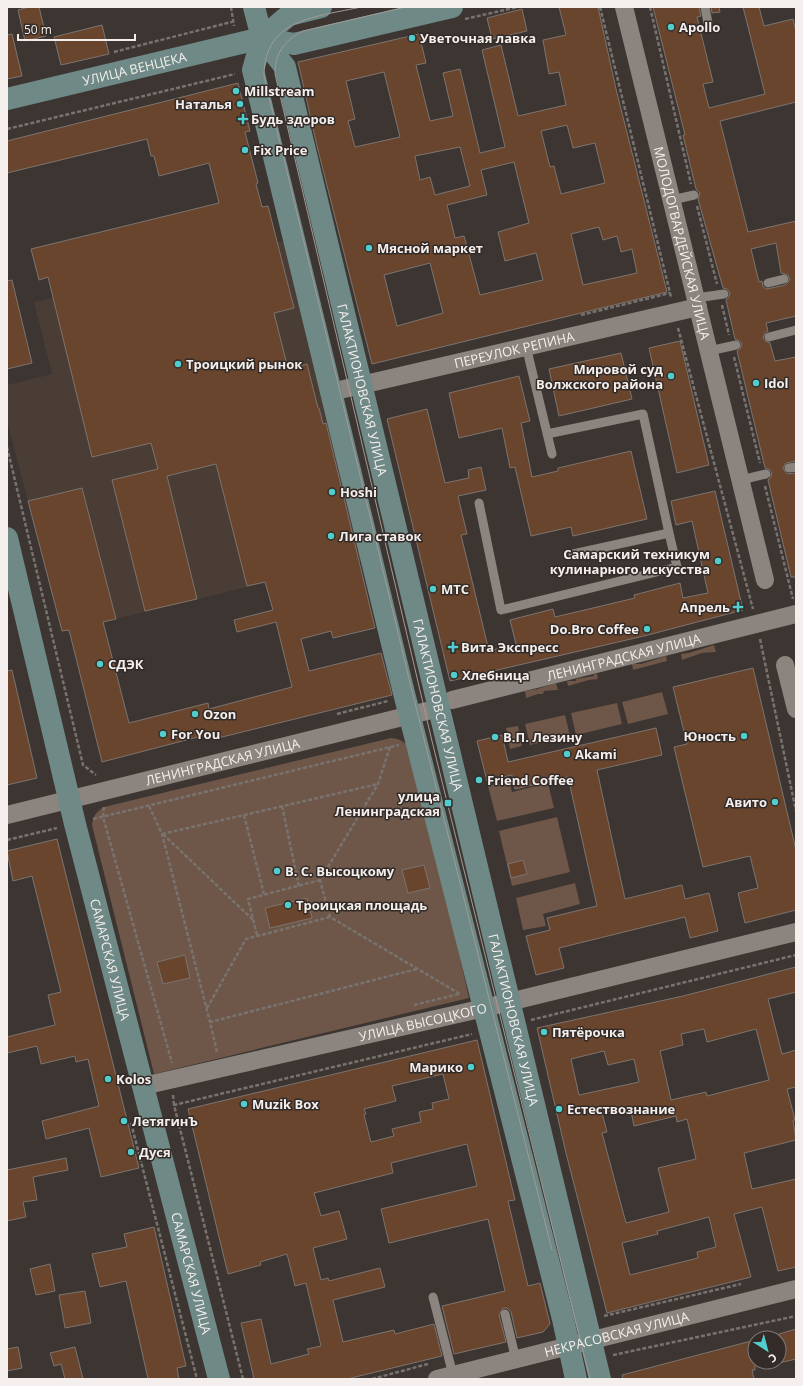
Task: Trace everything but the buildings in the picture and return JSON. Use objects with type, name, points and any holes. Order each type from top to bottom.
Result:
[{"type":"main road","name":"УЛИЦА ВЕНЦЕКА","points":[[262,38],[289,15],[321,7]]},
{"type":"main road","name":"УЛИЦА ВЕНЦЕКА","points":[[7,100],[262,38],[294,44],[452,7]]},
{"type":"main road","name":"ГАЛАКТИОНОВСКАЯ УЛИЦА","points":[[255,11],[262,38],[285,67],[361,384],[445,704],[509,1002],[600,1379]]},
{"type":"main road","name":"ГАЛАКТИОНОВСКАЯ УЛИЦА","points":[[262,38],[253,70],[404,693],[569,1346],[576,1379]]},
{"type":"main road","name":"САМАРСКАЯ УЛИЦА","points":[[7,538],[76,824],[219,1379]]},
{"type":"street","name":"МОЛОДОГВАРДЕЙСКАЯ УЛИЦА","points":[[624,7],[765,580]]},
{"type":"street","name":"ПЕРЕУЛОК РЕПИНА","points":[[331,392],[674,312],[697,302]]},
{"type":"street","name":"ЛЕНИНГРАДСКАЯ УЛИЦА","points":[[7,815],[70,800],[99,791],[410,716],[445,704],[757,624],[795,609]]},
{"type":"street","points":[[785,665],[796,709]]},
{"type":"street","name":"УЛИЦА ВЫСОЦКОГО","points":[[143,1086],[484,1008],[796,932]]},
{"type":"street","name":"НЕКРАСОВСКАЯ УЛИЦА","points":[[445,1377],[796,1289]]},
{"type":"lane","points":[[705,7],[708,23]]},
{"type":"lane","points":[[672,200],[694,195]]},
{"type":"lane","points":[[768,283],[784,279]]},
{"type":"lane","points":[[697,302],[722,294]]},
{"type":"lane","points":[[769,337],[796,330]]},
{"type":"lane","points":[[709,351],[734,345]]},
{"type":"lane","points":[[526,346],[552,454]]},
{"type":"lane","points":[[479,503],[501,610],[677,567],[643,414],[547,434]]},
{"type":"lane","points":[[741,480],[764,474]]},
{"type":"lane","points":[[573,554],[669,533]]},
{"type":"lane","points":[[433,1297],[445,1377]]},
{"type":"lane","points":[[505,1314],[516,1360]]},
{"type":"path","points":[[600,7],[674,312],[757,624],[796,811]]},
{"type":"path","points":[[650,7],[694,195],[722,294],[795,609]]},
{"type":"path","points":[[113,53],[255,11]]},
{"type":"path","points":[[7,446],[83,766],[95,775],[102,774]]},
{"type":"path","points":[[334,715],[388,702],[404,693]]},
{"type":"path","points":[[7,840],[399,745]]},
{"type":"path","points":[[257,935],[248,899],[320,880],[378,784],[390,747]]},
{"type":"path","points":[[162,834],[378,784]]},
{"type":"path","points":[[149,806],[162,834],[218,1054]]},
{"type":"path","points":[[282,806],[299,886]]},
{"type":"path","points":[[244,815],[264,894]]},
{"type":"path","points":[[103,817],[173,1065],[168,1070],[171,1080],[174,1105],[243,1379]]},
{"type":"path","points":[[162,834],[253,920]]},
{"type":"path","points":[[320,880],[330,917],[460,994]]},
{"type":"path","points":[[206,1008],[246,939],[330,917]]},
{"type":"path","points":[[527,1021],[796,955]]},
{"type":"path","points":[[210,1022],[417,969]]},
{"type":"path","points":[[174,1105],[478,1033]]},
{"type":"path","points":[[598,1317],[743,1284]]},
{"type":"path","points":[[612,1355],[796,1316]]},
{"type":"shaded area","points":[[286,240],[364,559],[62,632],[7,421],[7,385],[52,374],[34,302]]},
{"type":"shaded area","points":[[714,645],[716,652],[702,653],[682,660],[681,654]]},
{"type":"shaded area","points":[[666,656],[667,661],[633,670],[632,664],[641,664]]},
{"type":"shaded area","points":[[594,674],[597,674],[598,679],[568,686],[567,681],[576,681],[576,679],[594,676]]},
{"type":"shaded area","points":[[556,683],[558,690],[544,691],[543,694],[526,698],[525,691]]},
{"type":"shaded area","points":[[662,692],[668,714],[628,724],[622,702]]},
{"type":"shaded area","points":[[617,703],[622,724],[576,735],[571,713]]},
{"type":"shaded area","points":[[565,715],[570,736],[530,745],[525,724]]},
{"type":"shaded area","points":[[518,726],[522,746],[510,749],[506,728]]},
{"type":"shaded area","name":"Троицкая площадь","points":[[391,738],[404,742],[413,751],[469,998],[154,1074],[92,825],[95,814],[104,807]]},
{"type":"shaded area","points":[[509,781],[512,792],[548,783],[554,808],[497,821],[488,786]]},
{"type":"shaded area","points":[[557,817],[570,872],[512,886],[499,831]]},
{"type":"shaded area","points":[[575,883],[580,904],[543,914],[546,926],[523,930],[516,898]]},
{"type":"tram line","points":[[361,7],[311,18],[283,31],[273,42],[266,57],[264,76],[412,691],[552,1250]]},
{"type":"tram line","points":[[406,7],[303,31],[286,43],[282,48],[275,67],[275,74],[431,737],[590,1379]]},
{"type":"place","name":"Apollo","points":[[671,27]]},
{"type":"place","name":"Уветочная лавка","points":[[412,38]]},
{"type":"place","name":"Millstream","points":[[236,91]]},
{"type":"place","name":"Наталья","points":[[240,104]]},
{"type":"place","name":"Будь здоров","points":[[243,119]]},
{"type":"place","name":"Fix Price","points":[[245,150]]},
{"type":"place","name":"Мясной маркет","points":[[369,248]]},
{"type":"place","name":"Троицкий рынок","points":[[178,364]]},
{"type":"place","name":"Мировой суд Волжского района","points":[[671,376]]},
{"type":"place","name":"Idol","points":[[756,383]]},
{"type":"place","name":"Hoshi","points":[[332,492]]},
{"type":"place","name":"Лига ставок","points":[[331,536]]},
{"type":"place","name":"Самарский техникум кулинарного искусства","points":[[718,561]]},
{"type":"place","name":"МТС","points":[[433,589]]},
{"type":"place","name":"Апрель","points":[[738,607]]},
{"type":"place","name":"Do.Bro Coffee","points":[[647,629]]},
{"type":"place","name":"Вита Экспресс","points":[[453,647]]},
{"type":"place","name":"СДЭК","points":[[100,664]]},
{"type":"place","name":"Хлебница","points":[[454,675]]},
{"type":"place","name":"Ozon","points":[[195,714]]},
{"type":"place","name":"For You","points":[[163,734]]},
{"type":"place","name":"Юность","points":[[744,736]]},
{"type":"place","name":"В.П. Лезину","points":[[495,737]]},
{"type":"place","name":"Akami","points":[[567,754]]},
{"type":"place","name":"Friend Coffee","points":[[479,780]]},
{"type":"place","name":"Авито","points":[[775,802]]},
{"type":"place","name":"улица Ленинградская","points":[[448,803]]},
{"type":"place","name":"В. С. Высоцкому","points":[[277,871]]},
{"type":"place","name":"Троицкая площадь","points":[[288,905]]},
{"type":"place","name":"Пятёрочка","points":[[544,1032]]},
{"type":"place","name":"Марико","points":[[471,1067]]},
{"type":"place","name":"Kolos","points":[[108,1079]]},
{"type":"place","name":"Muzik Box","points":[[244,1104]]},
{"type":"place","name":"Естествознание","points":[[559,1109]]},
{"type":"place","name":"ЛетягинЪ","points":[[124,1121]]},
{"type":"place","name":"Дуся","points":[[131,1152]]}]
